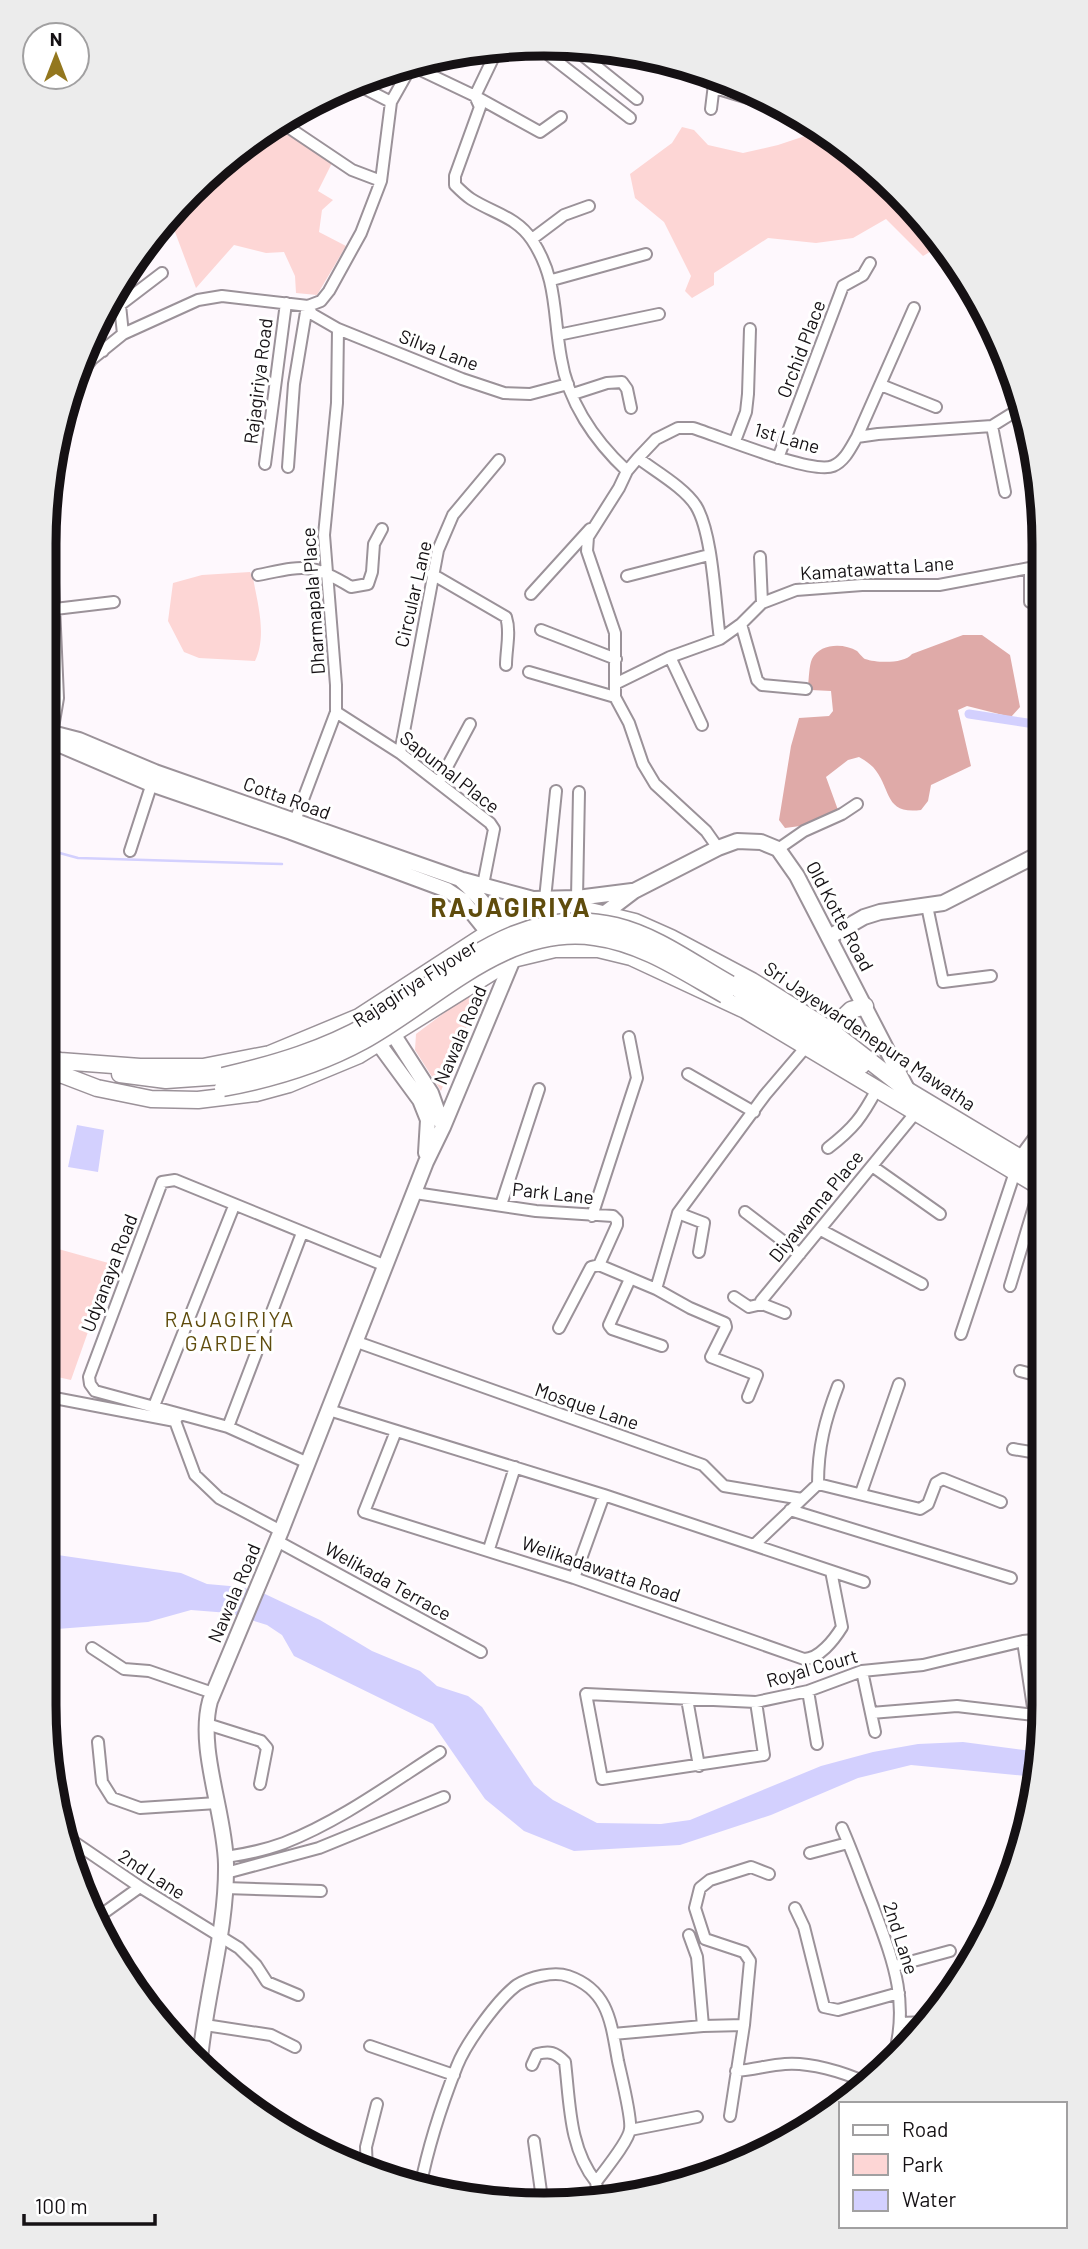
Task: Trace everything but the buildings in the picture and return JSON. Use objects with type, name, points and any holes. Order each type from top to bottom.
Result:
[{"type":"highway","name":"Sri Jayewardenepura Mawatha","points":[[56,1064],[203,1067],[278,1051],[375,1008],[493,930],[541,913],[598,912],[635,922],[671,938],[752,981],[830,1030],[907,1090],[1032,1175]]},
{"type":"highway","name":"Rajagiriya Flyover","points":[[56,1064],[166,1080],[212,1078],[269,1065],[320,1048],[372,1022],[499,939],[535,926],[586,922],[615,926],[656,942],[907,1090]]},
{"type":"highway","name":"Rajagiriya Flyover","points":[[56,1064],[141,1088],[180,1091],[223,1087],[275,1077],[328,1059],[364,1041],[501,953],[541,938],[575,935],[605,938],[644,951],[839,1059],[917,1111]]},
{"type":"highway","name":"Sri Jayewardenepura Mawatha","points":[[56,1065],[97,1088],[168,1100],[239,1096],[289,1084],[359,1055],[513,959],[555,948],[598,949],[631,957],[745,1010],[877,1089],[1017,1165]]},
{"type":"highway","points":[[830,1030],[851,1010],[866,1006]]},
{"type":"highway","points":[[278,1051],[321,1045],[328,1052],[326,1060],[289,1084]]},
{"type":"main road","name":"Cotta Road","points":[[56,737],[79,740],[153,778],[293,827],[458,878],[472,890],[493,930]]},
{"type":"main road","name":"Cotta Road","points":[[293,827],[450,892],[493,930]]},
{"type":"main road","points":[[450,892],[458,878],[598,912],[718,848],[746,840],[761,842],[778,849]]},
{"type":"main road","name":"Old Kotte Road","points":[[778,849],[790,864],[866,1006],[907,1090]]},
{"type":"main road","points":[[829,937],[864,917],[880,912],[943,903],[1032,861]]},
{"type":"main road","points":[[539,899],[577,898],[634,891]]},
{"type":"main road","points":[[598,912],[598,949]]},
{"type":"main road","points":[[493,930],[513,959]]},
{"type":"main road","name":"Nawala Road","points":[[201,2052],[226,1880],[226,1857],[207,1712],[357,1342],[426,1162],[513,959]]},
{"type":"main road","name":"Nawala Road","points":[[375,1008],[431,1093],[443,1126]]},
{"type":"main road","name":"Nawala Road","points":[[359,1017],[419,1100],[428,1121],[426,1162]]},
{"type":"main road","points":[[861,1052],[874,1050],[879,1032]]},
{"type":"street","points":[[550,56],[630,118]]},
{"type":"street","points":[[585,58],[637,99]]},
{"type":"street","points":[[475,96],[493,59]]},
{"type":"street","points":[[425,71],[540,132],[561,117]]},
{"type":"street","points":[[288,467],[294,384],[308,306],[321,301],[329,291],[360,233],[381,181],[391,102],[406,76]]},
{"type":"street","points":[[711,108],[715,88],[737,96]]},
{"type":"street","points":[[367,89],[391,102]]},
{"type":"street","points":[[475,96],[480,107],[455,176],[455,185],[471,199],[512,219],[532,239],[552,280],[561,359],[570,389],[589,429],[627,471]]},
{"type":"street","points":[[289,128],[352,170],[381,181]]},
{"type":"street","points":[[532,239],[564,215],[589,206]]},
{"type":"street","points":[[552,280],[646,254]]},
{"type":"street","name":"Orchid Place","points":[[778,458],[843,286],[863,275],[870,263]]},
{"type":"street","points":[[123,334],[120,305],[162,273]]},
{"type":"street","name":"Rajagiriya Road","points":[[92,359],[123,334],[198,300],[222,296],[308,306]]},
{"type":"street","name":"Rajagiriya Road","points":[[265,464],[286,303]]},
{"type":"street","name":"Silva Lane","points":[[308,306],[312,314],[338,329],[504,393],[530,394],[622,382],[627,389],[631,408]]},
{"type":"street","points":[[857,438],[914,307]]},
{"type":"street","points":[[558,334],[659,314]]},
{"type":"street","name":"Dharmapala Place","points":[[293,827],[336,712],[324,535],[337,403],[338,329]]},
{"type":"street","points":[[736,441],[747,403],[750,329]]},
{"type":"street","points":[[98,346],[103,351]]},
{"type":"street","points":[[881,385],[936,407]]},
{"type":"street","points":[[857,438],[878,433],[992,426],[1013,413]]},
{"type":"street","points":[[992,426],[1005,492]]},
{"type":"street","name":"1st Lane","points":[[598,520],[620,488],[627,471],[638,458],[656,439],[678,428],[693,428],[778,458],[819,468],[833,466],[847,455],[857,438]]},
{"type":"street","points":[[638,458],[688,496],[697,507],[705,531],[720,639]]},
{"type":"street","name":"Circular Lane","points":[[400,753],[438,550],[453,515],[499,460]]},
{"type":"street","points":[[531,594],[598,520]]},
{"type":"street","points":[[598,520],[589,537],[587,551],[615,633],[615,697],[629,723],[643,764],[655,784],[706,831],[718,848]]},
{"type":"street","points":[[258,575],[303,567],[325,571],[351,587],[368,584],[372,572],[374,544],[382,529]]},
{"type":"street","points":[[627,576],[709,555]]},
{"type":"street","points":[[760,557],[762,603]]},
{"type":"street","name":"Kamatawatta Lane","points":[[615,684],[670,657],[720,639],[741,624],[762,603],[796,590],[862,585],[939,585],[1032,568]]},
{"type":"street","points":[[432,574],[506,617],[509,632],[506,641],[506,665]]},
{"type":"street","points":[[1030,602],[1032,588]]},
{"type":"street","points":[[56,609],[114,602]]},
{"type":"street","points":[[741,624],[757,680],[762,685],[806,689]]},
{"type":"street","points":[[541,630],[616,659]]},
{"type":"street","points":[[56,639],[56,706]]},
{"type":"street","points":[[670,657],[702,725]]},
{"type":"street","points":[[529,672],[615,697]]},
{"type":"street","name":"Sapumal Place","points":[[336,712],[400,753],[494,828],[483,885]]},
{"type":"street","points":[[439,782],[470,724]]},
{"type":"street","points":[[130,851],[153,778]]},
{"type":"street","points":[[539,899],[556,791]]},
{"type":"street","points":[[577,898],[579,792]]},
{"type":"street","points":[[778,849],[804,831],[842,814],[857,804]]},
{"type":"street","points":[[927,906],[943,982],[991,975]]},
{"type":"street","points":[[592,1216],[637,1078],[629,1037]]},
{"type":"street","points":[[656,1289],[678,1213],[806,1048]]},
{"type":"street","points":[[688,1073],[754,1112]]},
{"type":"street","points":[[501,1205],[539,1089]]},
{"type":"street","points":[[828,1148],[851,1130],[877,1089]]},
{"type":"street","name":"Diyawanna Place","points":[[762,1304],[761,1301],[917,1111]]},
{"type":"street","points":[[961,1334],[1017,1165],[1032,1142]]},
{"type":"street","points":[[872,1166],[940,1214]]},
{"type":"street","name":"Udyanaya Road","points":[[308,1463],[228,1427],[177,1417],[154,1406],[96,1391],[90,1384],[89,1377],[162,1182],[175,1180],[386,1266]]},
{"type":"street","name":"Park Lane","points":[[415,1193],[536,1211],[613,1216],[617,1225],[598,1265]]},
{"type":"street","points":[[154,1406],[234,1206]]},
{"type":"street","points":[[745,1212],[800,1254]]},
{"type":"street","points":[[678,1213],[703,1220],[699,1252]]},
{"type":"street","points":[[1010,1286],[1032,1214]]},
{"type":"street","points":[[821,1230],[922,1284]]},
{"type":"street","points":[[228,1427],[302,1233]]},
{"type":"street","points":[[559,1328],[591,1267],[598,1265],[656,1289],[725,1323],[726,1327],[711,1357],[757,1375],[748,1397]]},
{"type":"street","points":[[630,1279],[609,1325],[612,1329],[662,1346]]},
{"type":"street","points":[[734,1297],[749,1307],[762,1304],[785,1313]]},
{"type":"street","name":"Mosque Lane","points":[[357,1342],[703,1465],[724,1486],[802,1499]]},
{"type":"street","points":[[1020,1371],[1032,1374]]},
{"type":"street","points":[[860,1493],[899,1384]]},
{"type":"street","points":[[755,1544],[818,1484],[818,1458],[824,1423],[838,1385]]},
{"type":"street","points":[[56,1398],[177,1417]]},
{"type":"street","points":[[329,1410],[604,1495],[864,1582]]},
{"type":"street","name":"Welikada Terrace","points":[[177,1417],[195,1475],[219,1498],[279,1536],[481,1652]]},
{"type":"street","name":"Welikadawatta Road","points":[[396,1431],[364,1512],[574,1577],[780,1651],[811,1658],[842,1627],[831,1571]]},
{"type":"street","points":[[1013,1449],[1032,1452]]},
{"type":"street","points":[[489,1549],[515,1467]]},
{"type":"street","points":[[818,1484],[920,1509],[928,1504],[936,1483],[943,1479],[1001,1502]]},
{"type":"street","points":[[574,1577],[604,1495]]},
{"type":"street","points":[[790,1510],[1011,1578]]},
{"type":"street","name":"Royal Court","points":[[699,1766],[602,1779],[586,1694],[756,1702],[808,1691],[862,1671],[923,1665],[1032,1641]]},
{"type":"street","points":[[1023,1642],[1032,1683]]},
{"type":"street","points":[[92,1648],[124,1669],[149,1671],[213,1693]]},
{"type":"street","points":[[862,1671],[874,1732]]},
{"type":"street","points":[[808,1691],[817,1744]]},
{"type":"street","points":[[687,1699],[699,1766],[764,1755],[756,1702]]},
{"type":"street","points":[[871,1713],[957,1706],[1032,1714]]},
{"type":"street","points":[[207,1724],[261,1741],[267,1748],[260,1784]]},
{"type":"street","points":[[98,1742],[102,1782],[112,1798],[140,1808],[217,1803]]},
{"type":"street","points":[[226,1857],[284,1843],[311,1831],[440,1752]]},
{"type":"street","points":[[226,1880],[319,1848],[444,1797]]},
{"type":"street","name":"2nd Lane","points":[[842,1828],[895,1966],[900,2023],[897,2042]]},
{"type":"street","points":[[810,1853],[848,1843]]},
{"type":"street","name":"2nd Lane","points":[[77,1844],[140,1888],[239,1948],[256,1965],[267,1982],[298,1995]]},
{"type":"street","points":[[730,2116],[744,2025],[750,1961],[744,1952],[705,1940],[695,1908],[700,1888],[710,1880],[751,1867],[769,1874]]},
{"type":"street","points":[[226,1880],[321,1891]]},
{"type":"street","points":[[103,1914],[140,1888]]},
{"type":"street","points":[[795,1908],[804,1927],[824,2007],[838,2010],[899,1993]]},
{"type":"street","points":[[689,1935],[697,1957],[703,2026]]},
{"type":"street","points":[[895,1966],[950,1951]]},
{"type":"street","points":[[422,2177],[458,2063],[487,2017],[517,1986],[533,1978],[561,1974],[586,1982],[604,2004],[613,2034],[631,2130],[596,2182]]},
{"type":"street","points":[[900,2023],[915,2022]]},
{"type":"street","points":[[205,2025],[271,2035],[295,2048]]},
{"type":"street","points":[[613,2034],[744,2025]]},
{"type":"street","points":[[370,2046],[454,2075]]},
{"type":"street","points":[[532,2065],[537,2054],[548,2052],[556,2054],[565,2062],[576,2147],[584,2167],[596,2182],[597,2190]]},
{"type":"street","points":[[736,2071],[786,2063],[827,2070],[857,2079]]},
{"type":"street","points":[[367,2159],[366,2147],[377,2104]]},
{"type":"street","points":[[631,2130],[697,2117]]},
{"type":"street","points":[[534,2141],[541,2193]]},
{"type":"green space","points":[[682,127],[694,130],[708,145],[743,153],[809,135],[866,177],[911,222],[933,250],[923,256],[886,219],[853,238],[816,243],[768,238],[714,273],[714,285],[692,298],[685,291],[691,276],[664,222],[635,198],[630,174],[672,143]]},
{"type":"green space","points":[[284,131],[334,159],[318,191],[333,200],[322,210],[319,232],[346,246],[317,295],[296,293],[295,276],[284,252],[266,253],[234,245],[196,288],[173,227],[222,177]]},
{"type":"green space","points":[[250,572],[261,631],[255,661],[199,658],[184,652],[168,621],[173,583],[202,575]]},
{"type":"green space","points":[[484,983],[441,1091],[415,1050],[416,1034]]},
{"type":"green space","points":[[56,1248],[112,1264],[71,1380],[56,1377]]},
{"type":"shaded area","points":[[963,635],[982,635],[1010,655],[1020,707],[1011,717],[967,706],[958,710],[971,766],[931,785],[928,801],[921,810],[909,810],[894,804],[870,764],[859,757],[848,760],[826,777],[838,810],[831,822],[785,828],[779,820],[791,746],[799,718],[829,716],[833,711],[831,691],[811,690],[808,686],[811,662],[816,654],[826,647],[839,646],[857,651],[865,659],[897,661]]},
{"type":"water","points":[[77,1125],[104,1130],[98,1172],[68,1167]]},
{"type":"water","points":[[56,1555],[181,1573],[207,1584],[241,1587],[265,1594],[320,1620],[372,1651],[420,1671],[437,1686],[468,1696],[482,1707],[534,1785],[553,1800],[597,1823],[661,1824],[690,1820],[821,1766],[873,1752],[918,1744],[963,1742],[1030,1751],[1027,1776],[911,1765],[858,1778],[771,1815],[680,1845],[574,1851],[524,1831],[485,1799],[433,1724],[294,1656],[282,1635],[267,1625],[229,1613],[191,1610],[148,1622],[56,1629]]},
{"type":"waterway","points":[[969,714],[1032,724]]},
{"type":"waterway","points":[[56,852],[78,858],[282,864]]},
{"type":"district","name":"RAJAGIRIYA","points":[[511,908]]},
{"type":"district","name":"RAJAGIRIYA GARDEN","points":[[230,1332]]}]
